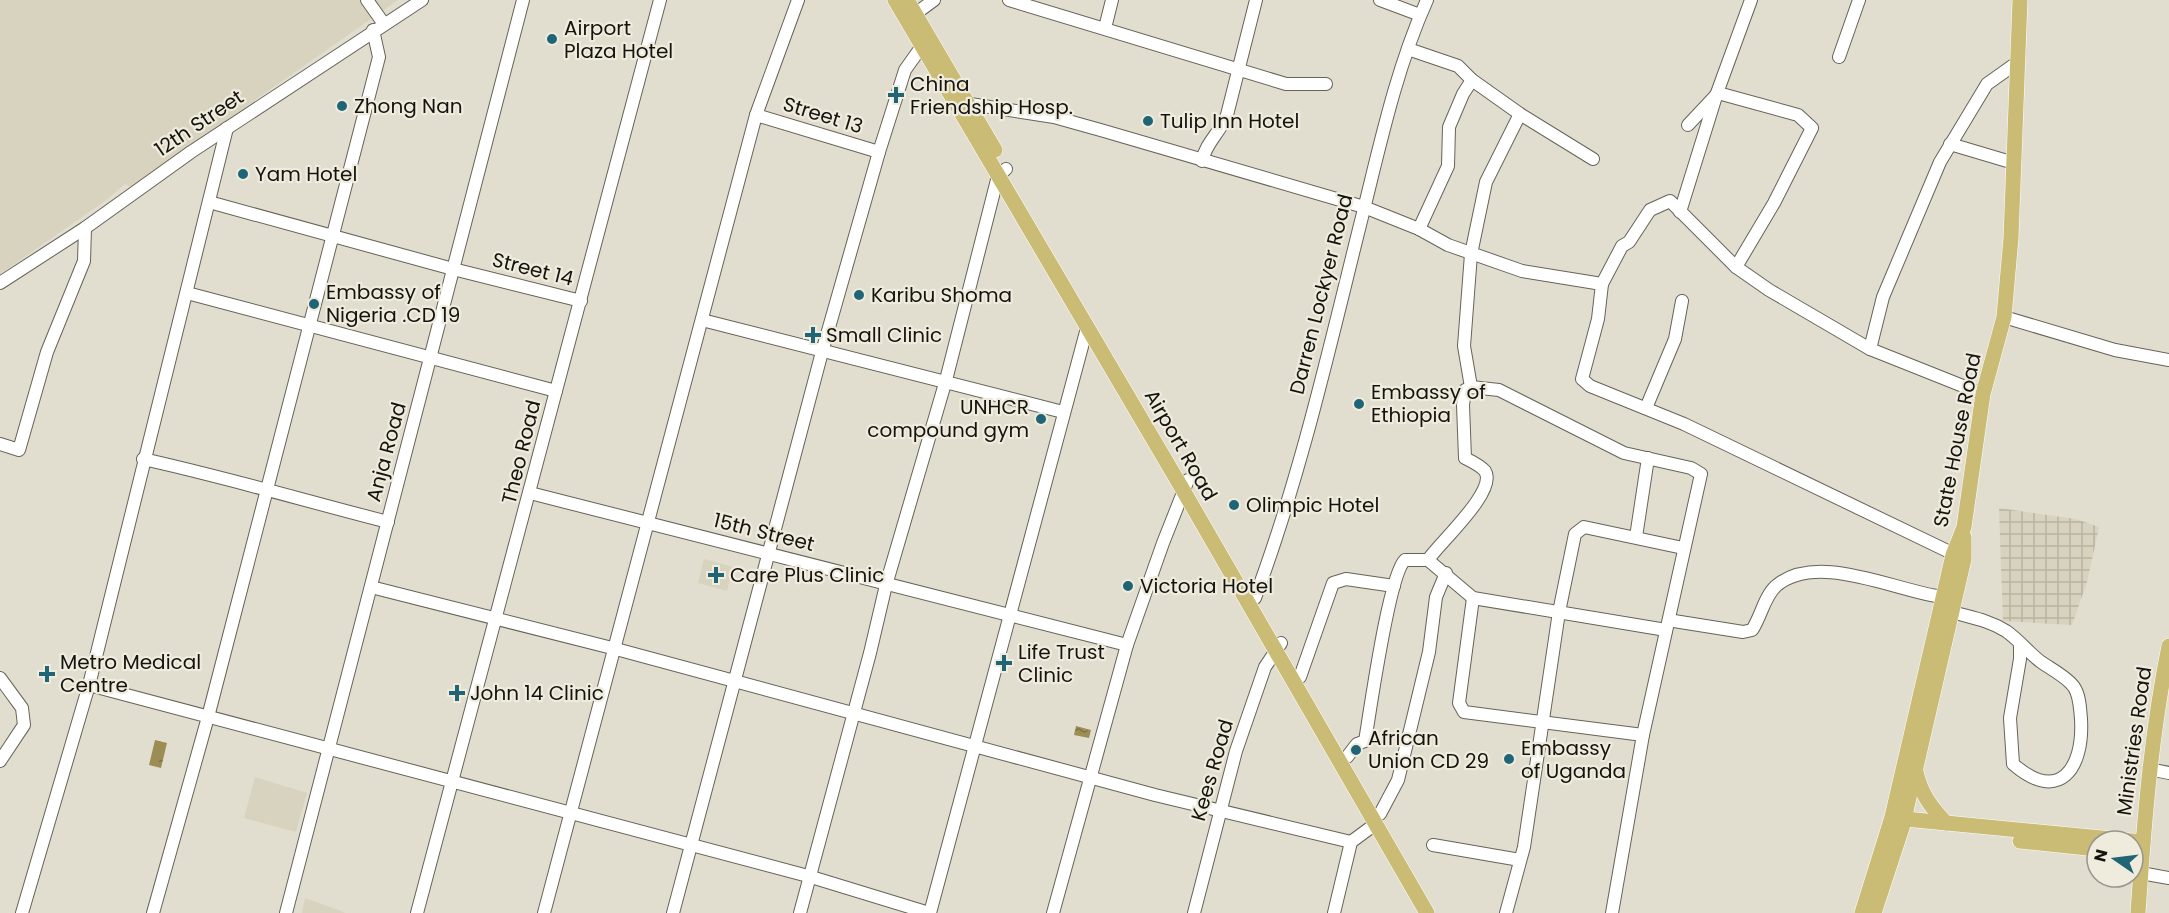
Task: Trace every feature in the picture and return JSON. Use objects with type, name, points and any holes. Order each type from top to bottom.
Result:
[{"type":"main road","name":"Airport Road","points":[[895,0],[1002,172],[1186,485],[1377,819],[1427,913]]},
{"type":"main road","name":"Airport Road","points":[[907,0],[969,104],[1002,172],[1087,328],[1255,598],[1278,647],[1300,677],[1347,757],[1377,819],[1437,913]]},
{"type":"main road","name":"State House Road","points":[[1945,606],[1964,527],[1983,394],[2004,317],[2014,163],[2020,0]]},
{"type":"main road","points":[[1862,913],[1875,890],[1915,771],[1945,606]]},
{"type":"main road","points":[[1896,823],[1945,606]]},
{"type":"main road","name":"Ministries Road","points":[[2142,829],[2156,712],[2169,650]]},
{"type":"main road","points":[[1915,771],[1922,792],[1931,808],[1946,823]]},
{"type":"main road","points":[[1896,823],[1946,823],[2085,842]]},
{"type":"main road","points":[[1896,823],[2067,840],[2085,845]]},
{"type":"main road","name":"Ministries Road","points":[[2138,913],[2140,889]]},
{"type":"main road","points":[[1874,913],[1875,890]]},
{"type":"street","points":[[153,913],[208,717],[379,57],[378,27],[367,0]]},
{"type":"street","name":"12th Street","points":[[0,283],[85,228],[125,196],[422,0]]},
{"type":"street","name":"Anja Road","points":[[286,913],[523,0]]},
{"type":"street","name":"Theo Road","points":[[417,913],[450,781],[530,494],[660,0]]},
{"type":"street","points":[[544,913],[616,649],[756,115],[798,0]]},
{"type":"street","points":[[915,14],[934,0]]},
{"type":"street","points":[[1009,0],[1292,85],[1326,84]]},
{"type":"street","points":[[1105,28],[1112,0]]},
{"type":"street","points":[[1202,161],[1209,140],[1222,128],[1227,115],[1256,0]]},
{"type":"street","points":[[1380,0],[1420,15]]},
{"type":"street","name":"Darren Lockyer Road","points":[[1255,598],[1275,544],[1298,465],[1377,151],[1408,49],[1427,0]]},
{"type":"street","points":[[1680,212],[1717,93],[1751,0]]},
{"type":"street","points":[[1839,57],[1859,0]]},
{"type":"street","points":[[673,913],[822,352],[879,152],[905,70],[922,46]]},
{"type":"street","points":[[1408,49],[1458,66],[1473,80],[1520,114],[1593,159]]},
{"type":"street","points":[[1870,349],[1883,297],[1915,219],[1950,144],[1987,84],[2018,62]]},
{"type":"street","points":[[1419,229],[1448,166],[1449,127],[1463,94],[1473,80]]},
{"type":"street","points":[[1688,125],[1718,93],[1798,115],[1812,128],[1774,204],[1736,267]]},
{"type":"street","points":[[969,104],[1054,117],[1364,207],[1419,229],[1471,254],[1522,271],[1602,284]]},
{"type":"street","points":[[1471,387],[1464,346],[1471,254],[1486,182],[1520,114]]},
{"type":"street","name":"Street 13","points":[[756,115],[879,152]]},
{"type":"street","points":[[22,913],[89,685],[143,459],[187,294],[227,128]]},
{"type":"street","points":[[1950,144],[2014,163]]},
{"type":"street","points":[[800,913],[886,585],[946,380],[1002,172]]},
{"type":"street","points":[[1958,556],[1684,424],[1590,386],[1582,379],[1598,319],[1602,284],[1622,246],[1629,242],[1650,210],[1670,201],[1736,267],[1769,290],[1870,349],[1983,394]]},
{"type":"street","name":"Street 14","points":[[209,202],[453,269],[581,301]]},
{"type":"street","points":[[0,444],[20,450],[47,352],[84,261],[85,228]]},
{"type":"street","points":[[187,294],[556,392]]},
{"type":"street","points":[[1646,408],[1675,339],[1682,301]]},
{"type":"street","points":[[2004,317],[2115,350],[2169,360]]},
{"type":"street","points":[[702,320],[822,352],[946,380],[1063,412]]},
{"type":"street","points":[[89,685],[328,751],[808,876],[930,913],[1087,328]]},
{"type":"street","points":[[1428,560],[1440,542],[1470,513],[1481,494],[1486,475],[1484,470],[1465,458],[1463,405],[1465,390],[1471,387],[1504,392],[1551,418],[1624,453],[1691,468],[1701,474],[1683,548],[1670,626],[1643,735],[1612,913]]},
{"type":"street","points":[[1636,537],[1648,458]]},
{"type":"street","points":[[143,459],[206,473],[388,522]]},
{"type":"street","points":[[1053,913],[1127,645],[1186,485]]},
{"type":"street","name":"15th Street","points":[[530,494],[768,552],[1009,617],[1127,645]]},
{"type":"street","points":[[1506,913],[1526,836],[1559,612],[1578,530],[1584,527],[1683,548]]},
{"type":"street","points":[[1347,757],[1357,744],[1365,741],[1379,654],[1394,586],[1401,564],[1405,560],[1428,560],[1473,598],[1559,612],[1743,633],[1752,630],[1760,617],[1766,599],[1776,586],[1791,578],[1822,570],[1945,606],[1990,622],[2020,643],[2074,687],[2080,706],[2081,728],[2078,755],[2072,770],[2059,779],[2035,780],[2013,764],[2010,718],[2020,659],[2020,643]]},
{"type":"street","points":[[1334,913],[1352,842],[1377,819],[1398,780],[1429,652],[1436,597],[1446,573]]},
{"type":"street","points":[[1300,677],[1333,583],[1346,579],[1394,586]]},
{"type":"street","points":[[371,587],[616,649],[853,715],[1219,812],[1352,842]]},
{"type":"street","points":[[1473,598],[1459,703],[1464,712],[1643,735]]},
{"type":"street","name":"Kees Road","points":[[1194,913],[1236,751],[1261,677],[1278,647]]},
{"type":"street","points":[[0,678],[22,708],[24,725],[0,761]]},
{"type":"street","points":[[2149,769],[2169,773]]},
{"type":"street","points":[[1433,845],[1520,860]]},
{"type":"street","points":[[2145,874],[2169,878]]},
{"type":"shaded area","points":[[0,0],[398,0],[131,187],[125,184],[105,201],[0,274]]},
{"type":"shaded area","points":[[1999,508],[2076,519],[2099,527],[2087,582],[2072,625],[2003,621]]},
{"type":"shaded area","name":"Care Plus Clinic","points":[[704,559],[733,567],[727,591],[698,583]]},
{"type":"shaded area","points":[[255,777],[307,793],[296,832],[244,818]]},
{"type":"shaded area","points":[[305,898],[341,911],[345,913],[302,913]]},
{"type":"water","points":[[1076,726],[1091,730],[1089,738],[1074,735]]},
{"type":"water","points":[[155,740],[167,743],[161,768],[149,765]]},
{"type":"place","name":"Airport Plaza Hotel","points":[[552,39]]},
{"type":"place","name":"China Friendship Hosp.","points":[[896,95]]},
{"type":"place","name":"Zhong Nan","points":[[342,106]]},
{"type":"place","name":"Tulip Inn Hotel","points":[[1148,121]]},
{"type":"place","name":"Yam Hotel","points":[[243,174]]},
{"type":"place","name":"Karibu Shoma","points":[[859,295]]},
{"type":"place","name":"Embassy of Nigeria .CD 19","points":[[314,304]]},
{"type":"place","name":"Small Clinic","points":[[813,335]]},
{"type":"place","name":"Embassy of Ethiopia","points":[[1359,404]]},
{"type":"place","name":"UNHCR compound gym","points":[[1041,419]]},
{"type":"place","name":"Olimpic Hotel","points":[[1234,505]]},
{"type":"place","name":"Care Plus Clinic","points":[[716,575]]},
{"type":"place","name":"Victoria Hotel","points":[[1128,586]]},
{"type":"place","name":"Life Trust Clinic","points":[[1004,663]]},
{"type":"place","name":"Metro Medical Centre","points":[[47,674]]},
{"type":"place","name":"John 14 Clinic","points":[[457,693]]},
{"type":"place","name":"African Union CD 29","points":[[1356,750]]},
{"type":"place","name":"Embassy of Uganda","points":[[1509,759]]}]
